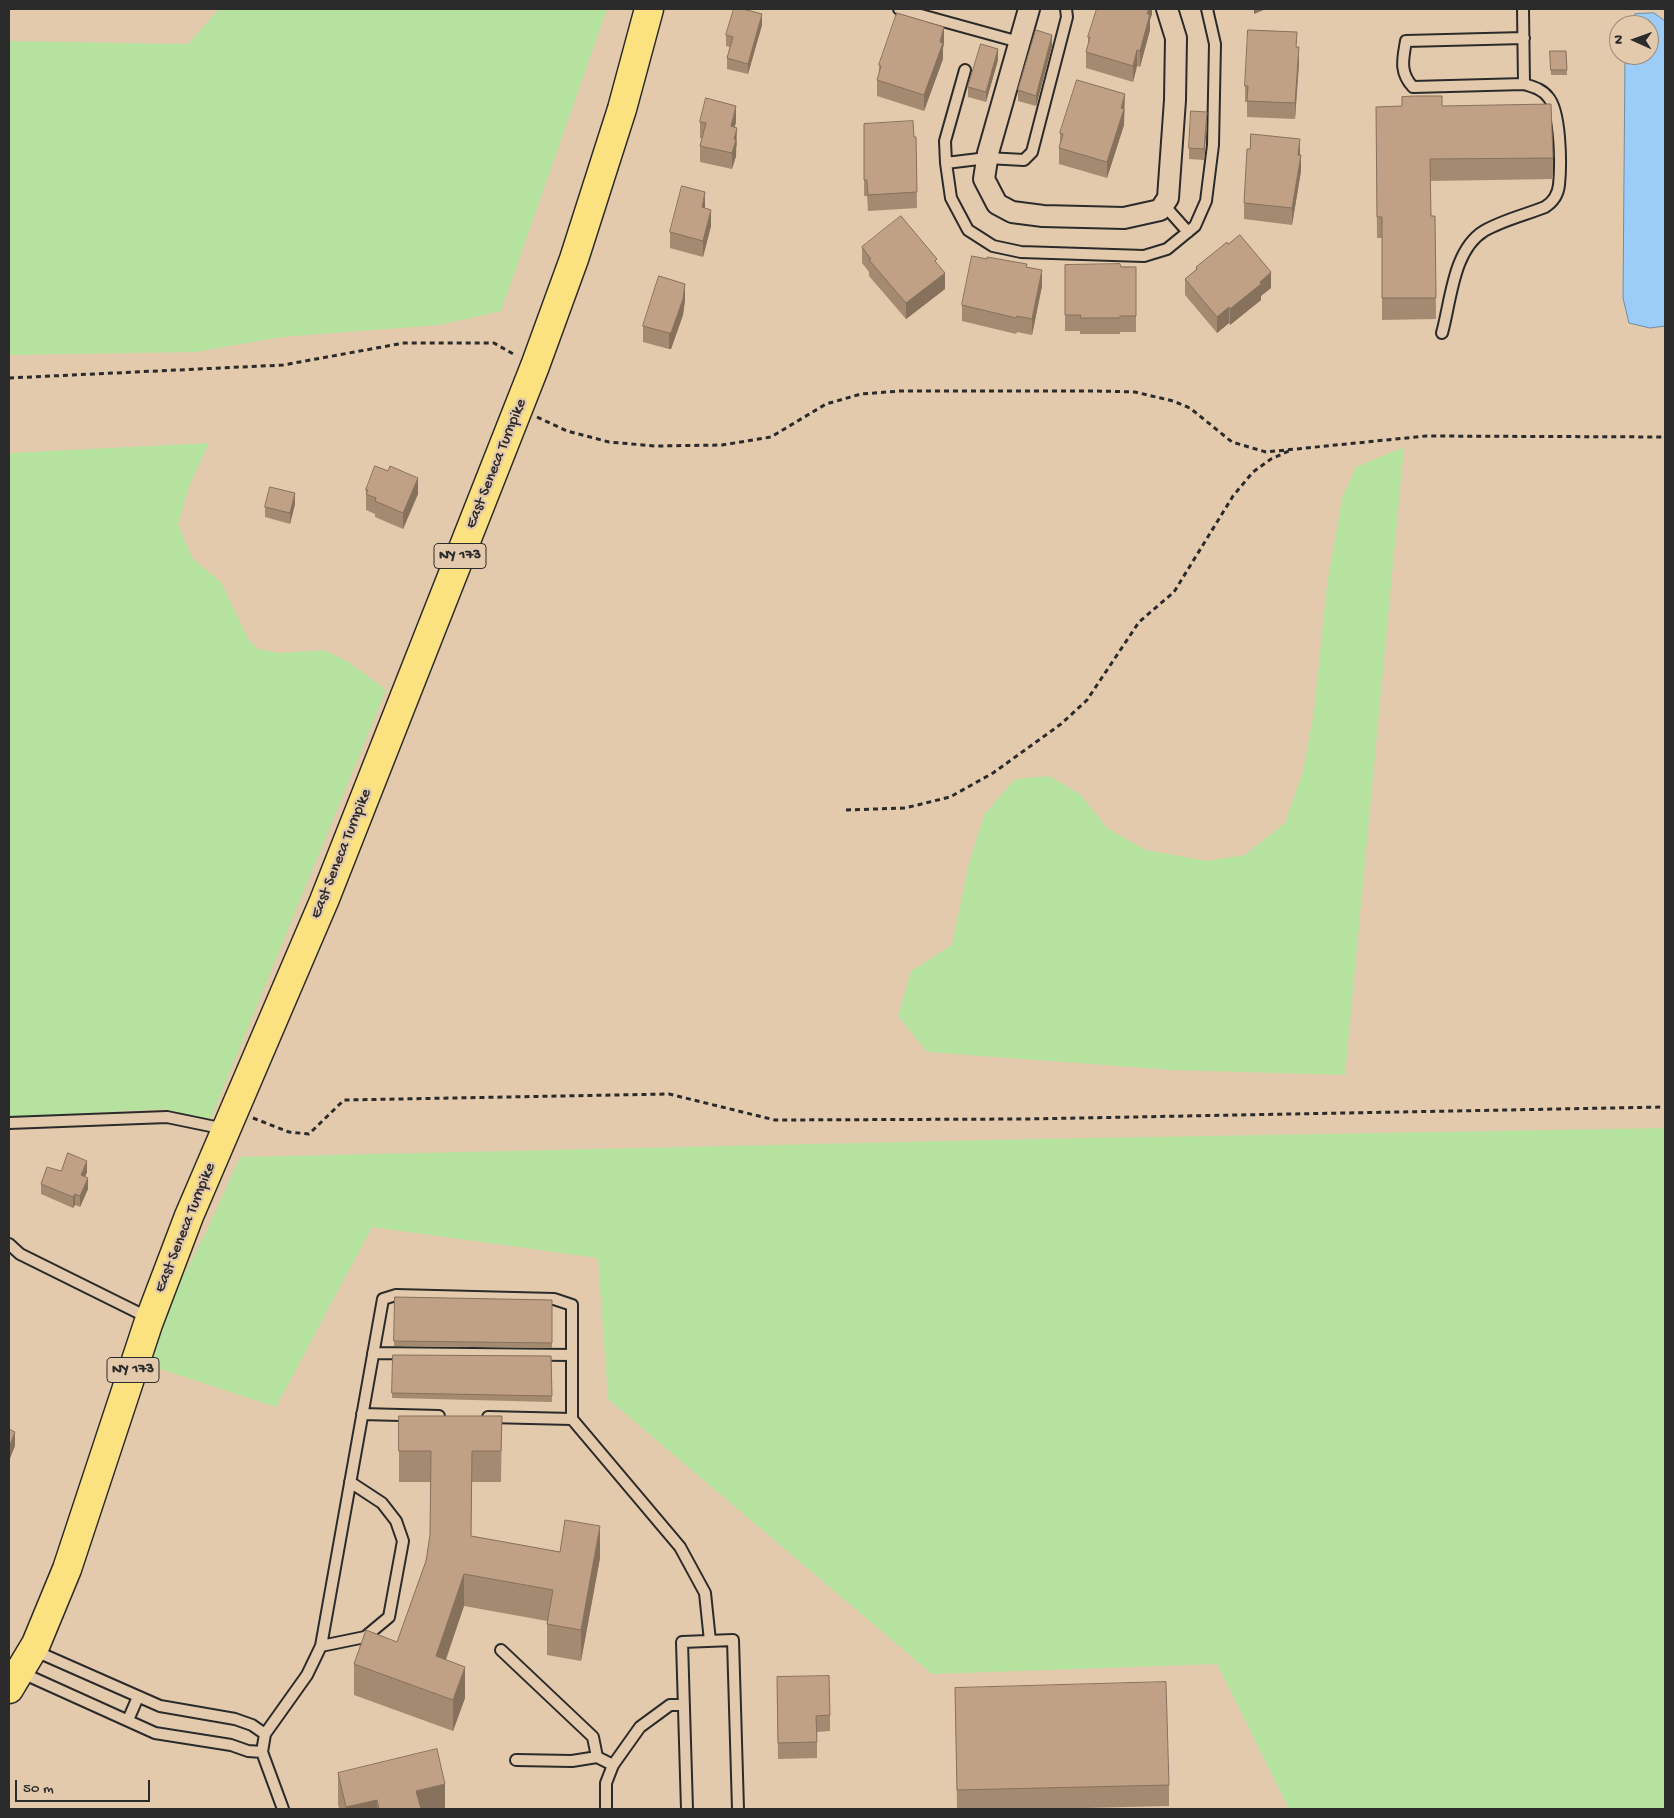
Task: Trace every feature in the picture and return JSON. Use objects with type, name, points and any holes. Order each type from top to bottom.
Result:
[{"type":"main road","name":"East Seneca Turnpike","points":[[20,1670],[67,1569],[150,1318],[189,1216],[324,901],[535,366],[574,259],[622,109],[649,9]]},
{"type":"street","points":[[1029,9],[988,158],[984,179],[997,204],[1012,212],[1043,216],[1124,218],[1160,210],[1168,198],[1175,100],[1176,38],[1172,10]]},
{"type":"lane","points":[[899,9],[1019,42]]},
{"type":"lane","points":[[946,163],[988,158],[1024,160],[1032,152],[1068,17],[1066,9]]},
{"type":"lane","points":[[965,70],[945,141],[951,198],[968,230],[993,246],[1021,252],[1144,256],[1167,249],[1195,226],[1206,202],[1214,145],[1215,44],[1207,9]]},
{"type":"lane","points":[[1523,9],[1524,84]]},
{"type":"lane","points":[[1442,332],[1460,261],[1467,247],[1482,232],[1493,226],[1545,207],[1551,203],[1556,194],[1559,185],[1559,164],[1555,112],[1549,98],[1540,90],[1524,84],[1412,87],[1404,78],[1403,59],[1406,41],[1524,38]]},
{"type":"lane","points":[[1163,204],[1188,232]]},
{"type":"lane","points":[[9,1123],[167,1117],[230,1120]]},
{"type":"lane","points":[[9,1244],[20,1254],[150,1318]]},
{"type":"lane","points":[[283,1809],[262,1752],[265,1734],[307,1675],[321,1646],[383,1299],[396,1295],[554,1299],[572,1305],[572,1419],[680,1547],[705,1593],[710,1641]]},
{"type":"lane","points":[[373,1352],[572,1355]]},
{"type":"lane","points":[[362,1414],[448,1416]]},
{"type":"lane","points":[[477,1417],[572,1419]]},
{"type":"lane","points":[[321,1646],[365,1637],[389,1617],[403,1541],[396,1521],[382,1503],[350,1482]]},
{"type":"lane","points":[[687,1809],[682,1642],[733,1640],[738,1809]]},
{"type":"lane","points":[[501,1650],[593,1737],[597,1757]]},
{"type":"lane","points":[[20,1670],[138,1697],[160,1706],[235,1719],[252,1725],[265,1734]]},
{"type":"lane","points":[[20,1670],[156,1732],[231,1745],[248,1751],[262,1752]]},
{"type":"lane","points":[[128,1720],[138,1697]]},
{"type":"lane","points":[[606,1809],[606,1783],[613,1765],[640,1727],[670,1705],[684,1705]]},
{"type":"lane","points":[[516,1760],[572,1761],[597,1757],[613,1765]]},
{"type":"path","points":[[9,378],[283,365],[404,343],[494,343],[535,366]]},
{"type":"path","points":[[519,408],[567,431],[609,442],[655,446],[722,445],[771,437],[826,404],[861,394],[900,391],[1135,392],[1190,408],[1232,442],[1266,452],[1426,436],[1665,437]]},
{"type":"path","points":[[846,810],[905,808],[950,797],[993,773],[1061,724],[1087,700],[1140,622],[1174,592],[1233,496],[1248,478],[1271,459],[1292,450]]},
{"type":"path","points":[[230,1120],[289,1132],[309,1134],[344,1100],[669,1094],[774,1120],[1025,1119],[1665,1107]]},
{"type":"green space","points":[[219,9],[607,9],[501,311],[440,325],[282,337],[196,352],[9,355],[9,41],[188,44]]},
{"type":"green space","points":[[209,443],[189,486],[178,525],[193,559],[221,582],[248,639],[258,649],[279,653],[324,650],[349,662],[386,690],[211,1118],[205,1119],[163,1109],[9,1118],[9,453]]},
{"type":"green space","points":[[1404,447],[1345,1075],[1173,1070],[927,1052],[898,1016],[911,971],[952,945],[968,867],[984,815],[1015,779],[1049,776],[1080,794],[1107,828],[1146,850],[1206,861],[1245,855],[1285,823],[1303,771],[1314,711],[1327,585],[1342,498],[1356,467]]},
{"type":"green space","points":[[1665,1128],[1665,1809],[1289,1809],[1217,1664],[932,1674],[608,1399],[598,1258],[372,1227],[276,1407],[145,1364],[170,1301],[207,1230],[240,1157],[1033,1139]]},
{"type":"water","points":[[1654,13],[1657,15],[1634,15]]},
{"type":"water","points":[[1659,17],[1665,21],[1665,326],[1650,328],[1629,323],[1623,298],[1625,65],[1659,65]]},
{"type":"building","points":[[734,9],[743,9],[762,14],[748,64],[727,58],[733,37],[726,35]]},
{"type":"building","points":[[1097,9],[1149,9],[1147,14],[1150,14],[1140,51],[1137,50],[1133,66],[1086,52],[1090,37],[1088,37]]},
{"type":"building","points":[[897,13],[944,27],[940,42],[943,43],[924,95],[877,80],[881,66],[879,65]]},
{"type":"building","points":[[1036,30],[1052,35],[1036,96],[1018,90]]},
{"type":"building","points":[[1248,30],[1297,32],[1296,47],[1299,47],[1295,103],[1247,101],[1248,86],[1245,86]]},
{"type":"building","points":[[981,44],[998,49],[986,92],[968,87]]},
{"type":"building","points":[[1550,51],[1566,51],[1567,70],[1551,70]]},
{"type":"building","points":[[1077,80],[1125,94],[1121,108],[1124,109],[1107,162],[1059,148],[1063,134],[1060,133]]},
{"type":"building","points":[[1442,96],[1442,106],[1551,104],[1553,158],[1430,159],[1431,216],[1435,216],[1436,298],[1382,298],[1382,217],[1377,217],[1376,107],[1402,106],[1402,97]]},
{"type":"building","points":[[706,98],[736,106],[731,126],[737,128],[732,153],[700,146],[706,123],[700,122]]},
{"type":"building","points":[[1191,111],[1207,112],[1204,149],[1189,148]]},
{"type":"building","points":[[913,121],[914,137],[916,137],[917,192],[868,195],[867,180],[864,180],[864,124]]},
{"type":"building","points":[[1251,134],[1300,139],[1298,155],[1301,155],[1292,208],[1244,203],[1247,149],[1250,149]]},
{"type":"building","points":[[682,186],[705,192],[702,207],[711,210],[703,241],[670,232]]},
{"type":"building","points":[[901,216],[937,259],[935,261],[945,273],[906,303],[869,260],[871,259],[862,247]]},
{"type":"building","points":[[1240,235],[1271,272],[1260,282],[1261,284],[1217,317],[1185,279],[1197,269],[1196,267],[1227,242],[1228,244]]},
{"type":"building","points":[[972,256],[1027,264],[1026,267],[1042,270],[1032,319],[1017,316],[1016,318],[962,305]]},
{"type":"building","points":[[1120,264],[1121,267],[1136,267],[1136,316],[1080,318],[1081,315],[1065,315],[1065,265]]},
{"type":"building","points":[[659,276],[685,284],[683,299],[671,333],[643,326]]},
{"type":"building","points":[[375,466],[388,471],[390,466],[418,478],[403,513],[375,501],[376,498],[366,494]]},
{"type":"building","points":[[270,487],[295,493],[290,513],[265,507]]},
{"type":"building","points":[[68,1153],[87,1161],[81,1175],[88,1178],[80,1196],[75,1194],[73,1197],[41,1184],[47,1167],[61,1171]]},
{"type":"building","points":[[395,1297],[552,1300],[552,1343],[394,1341]]},
{"type":"building","points":[[393,1355],[551,1356],[552,1396],[392,1393]]},
{"type":"building","points":[[399,1416],[502,1416],[501,1451],[472,1451],[471,1536],[560,1552],[565,1520],[600,1526],[581,1630],[547,1624],[553,1590],[464,1574],[436,1656],[465,1667],[453,1700],[354,1664],[366,1630],[397,1642],[426,1561],[430,1535],[431,1451],[399,1451]]},
{"type":"building","points":[[9,1429],[15,1432],[9,1447]]},
{"type":"building","points":[[829,1676],[830,1715],[816,1716],[817,1742],[778,1743],[777,1677]]},
{"type":"building","points":[[1166,1682],[1169,1785],[957,1790],[955,1688]]},
{"type":"building","points":[[437,1749],[445,1784],[416,1791],[421,1809],[379,1809],[377,1800],[346,1807],[338,1773]]}]
